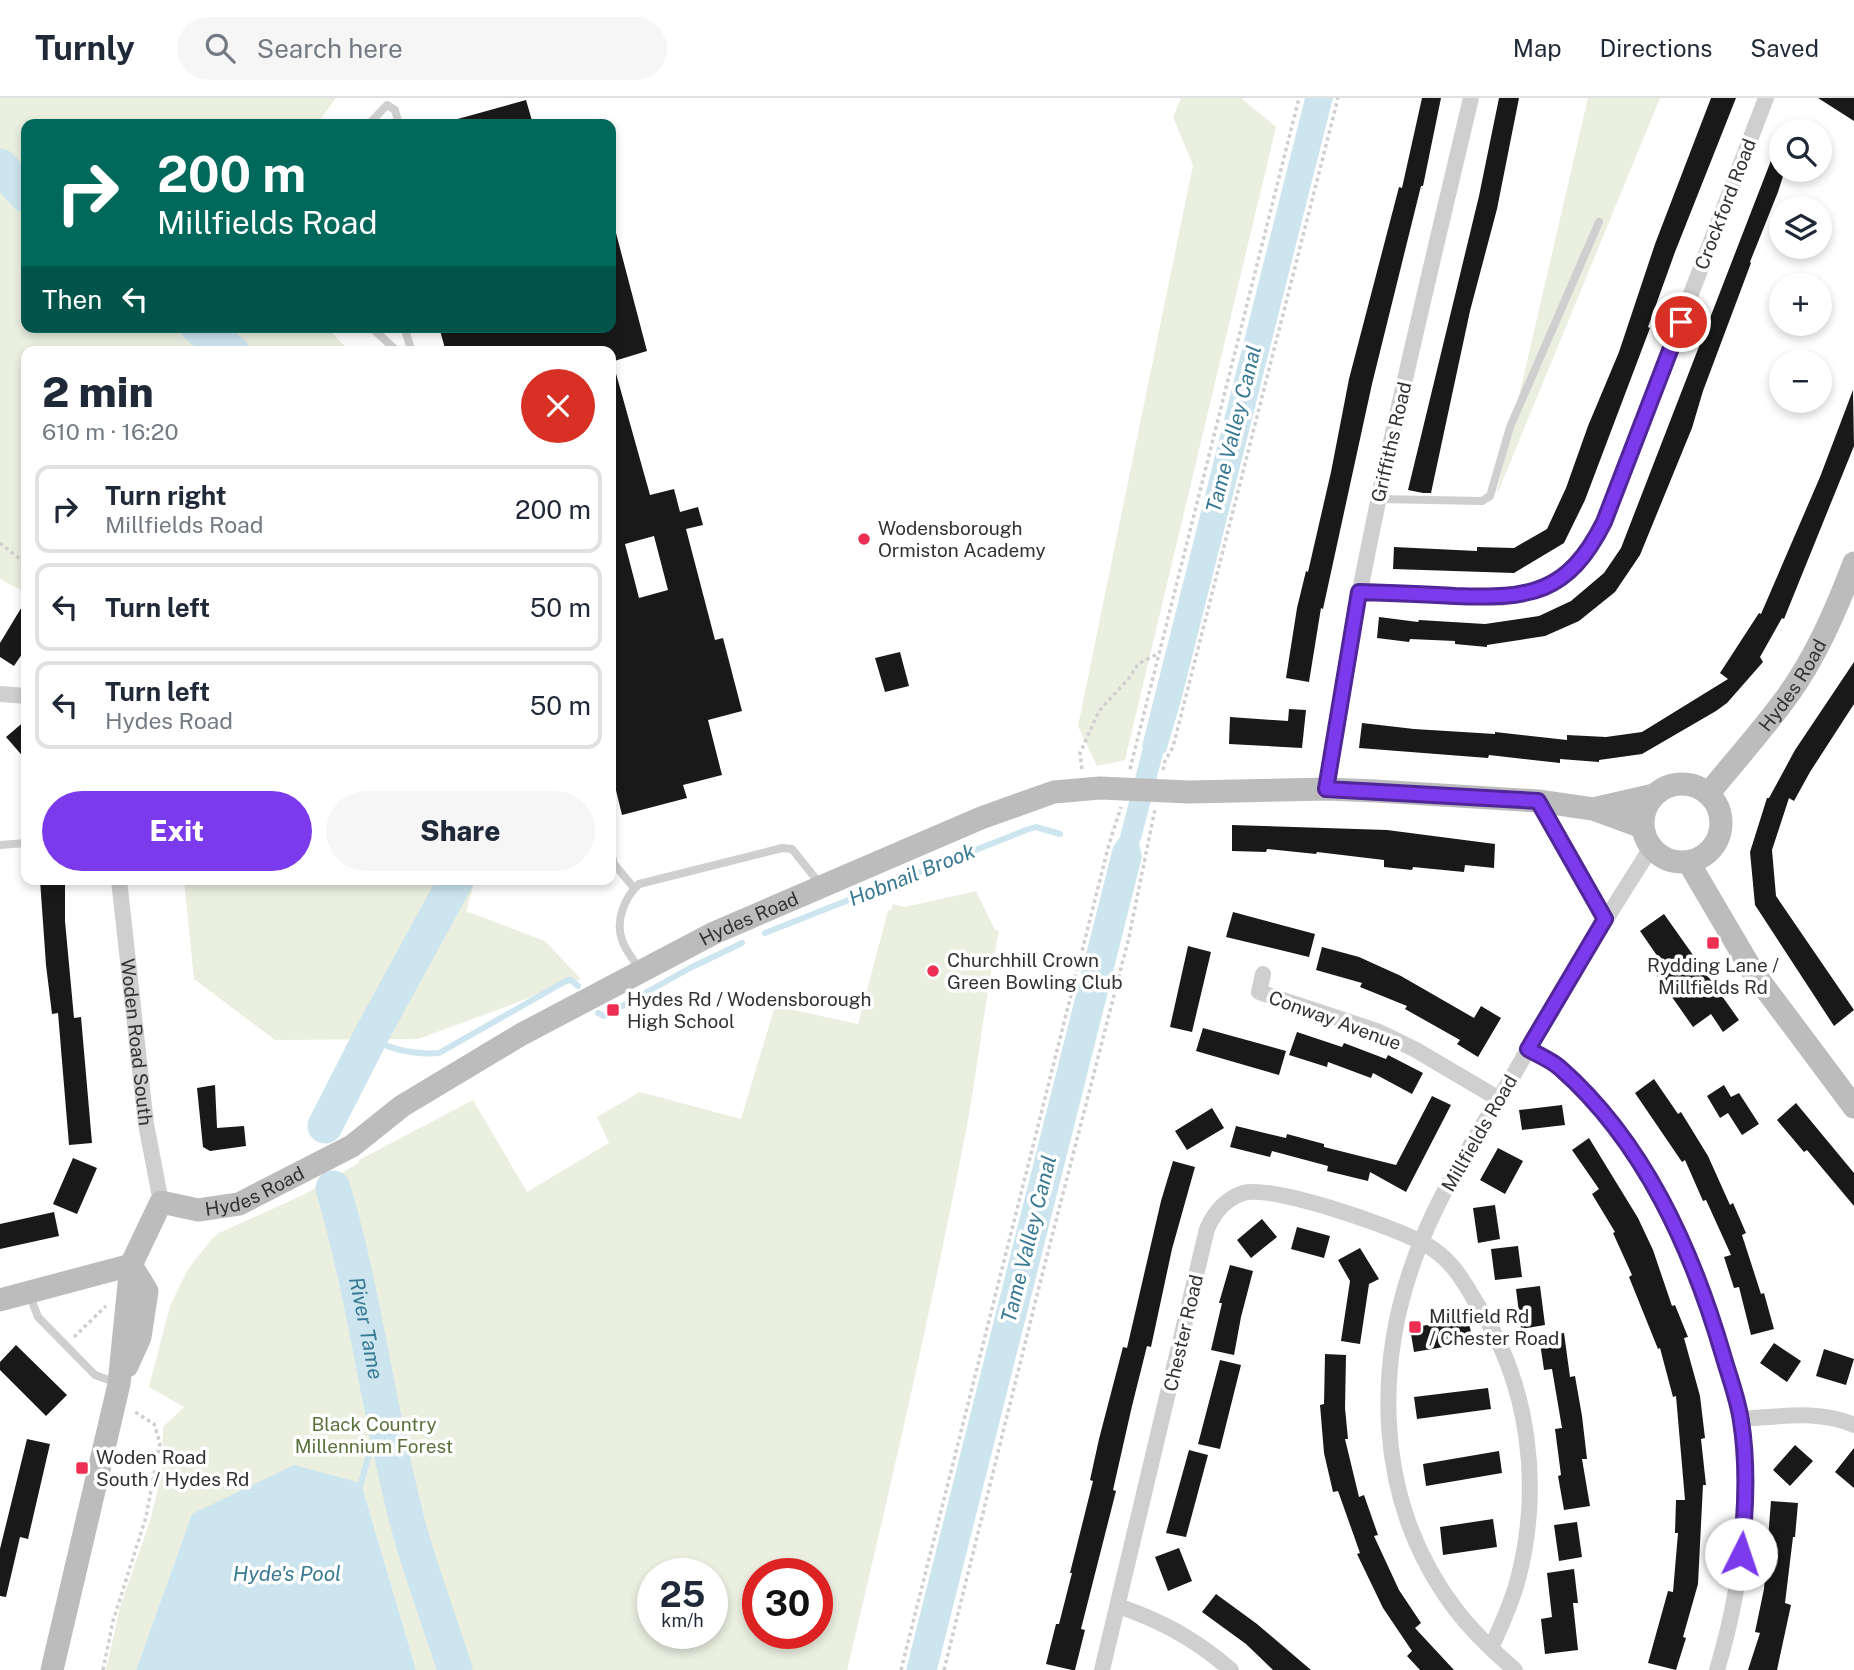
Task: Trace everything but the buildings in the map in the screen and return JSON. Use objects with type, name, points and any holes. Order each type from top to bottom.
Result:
[{"type":"street","name":"Griffiths Road","points":[[1326,789],[1359,592],[1378,499],[1471,98]]},
{"type":"street","name":"Crockford Road","points":[[1359,592],[1501,598],[1541,589],[1563,576],[1580,561],[1592,546],[1604,522],[1766,98]]},
{"type":"street","name":"Hydes Road","points":[[1593,809],[1654,795],[1657,791],[1681,785],[1692,786],[1708,794],[1787,697],[1838,606],[1854,564]]},
{"type":"street","points":[[0,694],[21,696]]},
{"type":"street","name":"Hydes Road","points":[[162,1202],[198,1210],[239,1204],[352,1146],[402,1106],[522,1034],[714,933],[981,818],[1054,792],[1084,789],[1189,792],[1326,789],[1538,801],[1593,809],[1642,827]]},
{"type":"street","points":[[1654,795],[1644,807],[1642,827],[1651,848],[1664,858],[1689,863],[1711,849],[1723,829],[1720,812],[1708,794]]},
{"type":"street","name":"Millfields Road","points":[[1516,1670],[1490,1648],[1456,1611],[1426,1560],[1404,1505],[1391,1447],[1388,1408],[1390,1359],[1401,1302],[1421,1242],[1448,1186],[1605,919],[1651,848]]},
{"type":"street","points":[[1689,863],[1753,972],[1854,1107]]},
{"type":"street","name":"Woden Road South","points":[[120,885],[146,1124],[162,1202]]},
{"type":"street","name":"Conway Avenue","points":[[1263,974],[1259,992],[1377,1031],[1499,1099]]},
{"type":"street","points":[[1528,1049],[1558,1066],[1604,1113],[1667,1206],[1685,1245],[1712,1318],[1741,1419],[1745,1496],[1733,1610],[1717,1670]]},
{"type":"street","name":"Chester Road","points":[[1102,1670],[1207,1229],[1217,1212],[1232,1198],[1264,1191],[1336,1209],[1421,1242]]},
{"type":"street","points":[[52,1670],[119,1384],[131,1265],[162,1202]]},
{"type":"street","points":[[1421,1242],[1454,1268],[1488,1320],[1511,1373],[1526,1430],[1530,1490],[1524,1551],[1508,1610],[1490,1648]]},
{"type":"street","points":[[0,1300],[131,1265]]},
{"type":"street","points":[[1741,1419],[1812,1415],[1854,1425]]},
{"type":"street","points":[[1118,1606],[1172,1628],[1211,1653],[1231,1670]]},
{"type":"lane","points":[[374,119],[387,105],[395,110],[398,119]]},
{"type":"lane","points":[[1378,499],[1482,501],[1490,496],[1510,427],[1599,222]]},
{"type":"lane","points":[[377,333],[392,346]]},
{"type":"lane","points":[[1538,801],[1605,919]]},
{"type":"lane","points":[[0,845],[21,843]]},
{"type":"lane","points":[[640,971],[621,939],[621,913],[628,895],[639,884],[782,848],[792,849],[823,888]]},
{"type":"lane","points":[[616,866],[634,888]]},
{"type":"lane","points":[[28,1293],[38,1317],[95,1375],[119,1384]]},
{"type":"path","points":[[1133,760],[1298,98]]},
{"type":"path","points":[[1165,761],[1173,747],[1209,614],[1338,98]]},
{"type":"path","points":[[0,543],[21,560]]},
{"type":"path","points":[[1084,789],[1080,753],[1099,711],[1130,677],[1138,664],[1159,653]]},
{"type":"path","points":[[901,1670],[1105,857],[1121,808]]},
{"type":"path","points":[[944,1670],[1129,937],[1155,809]]},
{"type":"path","points":[[72,1338],[114,1297]]},
{"type":"path","points":[[103,1670],[113,1621],[146,1517],[160,1443],[154,1424],[135,1412]]},
{"type":"green space","points":[[0,98],[336,98],[321,119],[21,119],[21,333],[333,333],[344,346],[21,346],[21,590],[0,579]]},
{"type":"green space","points":[[1181,98],[1241,98],[1276,127],[1125,760],[1097,766],[1078,726],[1193,165],[1173,117]]},
{"type":"green space","points":[[1588,98],[1660,98],[1498,492],[1497,491]]},
{"type":"green space","points":[[185,885],[474,885],[466,911],[545,941],[581,979],[418,1039],[275,1040],[194,979]]},
{"type":"green space","name":"Black Country Millennium Forest","points":[[976,891],[995,930],[999,931],[967,1125],[940,1262],[847,1670],[416,1670],[361,1483],[192,1514],[136,1670],[106,1670],[120,1607],[150,1521],[162,1473],[163,1427],[184,1407],[149,1387],[170,1306],[188,1269],[212,1239],[219,1233],[303,1195],[359,1163],[359,1160],[473,1100],[527,1192],[609,1143],[597,1117],[640,1092],[741,1119],[775,1006],[858,1024],[888,911],[893,904],[905,907]]},
{"type":"water","name":"Tame Valley Canal","points":[[1305,98],[1333,98],[1181,701],[1166,752],[1150,761],[1142,746]]},
{"type":"water","name":"Tame Valley Canal","points":[[1137,809],[1142,820],[1138,838],[1142,857],[937,1670],[906,1670],[1113,847]]},
{"type":"water","name":"Hyde's Pool","points":[[294,1465],[361,1483],[416,1670],[136,1670],[192,1514]]},
{"type":"waterway","name":"River Tame","points":[[0,166],[21,189]]},
{"type":"waterway","name":"River Tame","points":[[206,333],[224,346]]},
{"type":"waterway","points":[[1131,836],[1157,735]]},
{"type":"waterway","name":"Hobnail Brook","points":[[765,933],[1026,830],[1036,827],[1060,834]]},
{"type":"waterway","name":"River Tame","points":[[325,1126],[453,885]]},
{"type":"waterway","name":"Hobnail Brook","points":[[598,1013],[604,1016],[690,968],[742,943]]},
{"type":"waterway","name":"Hobnail Brook","points":[[370,1038],[403,1051],[439,1053],[566,981],[571,980],[578,986]]},
{"type":"waterway","name":"River Tame","points":[[333,1188],[353,1264],[406,1518],[455,1670]]},
{"type":"waterway","points":[[359,1490],[382,1408]]},
{"type":"place","name":"Wodensborough Ormiston Academy","points":[[864,539]]},
{"type":"place","name":"Rydding Lane / Millfields Rd","points":[[1713,943]]},
{"type":"place","name":"Churchhill Crown Green Bowling Club","points":[[933,971]]},
{"type":"place","name":"Hydes Rd / Wodensborough High School","points":[[613,1010]]},
{"type":"place","name":"Millfield Rd / Chester Road","points":[[1415,1327]]},
{"type":"place","name":"Woden Road South / Hydes Rd","points":[[82,1468]]},
{"type":"route","points":[[1681,322],[1604,522],[1592,546],[1563,576],[1541,589],[1501,598],[1359,592],[1326,789],[1538,801],[1605,919],[1528,1049],[1558,1066],[1604,1113],[1667,1206],[1685,1245],[1712,1318],[1741,1419],[1745,1496],[1741,1554]]}]
